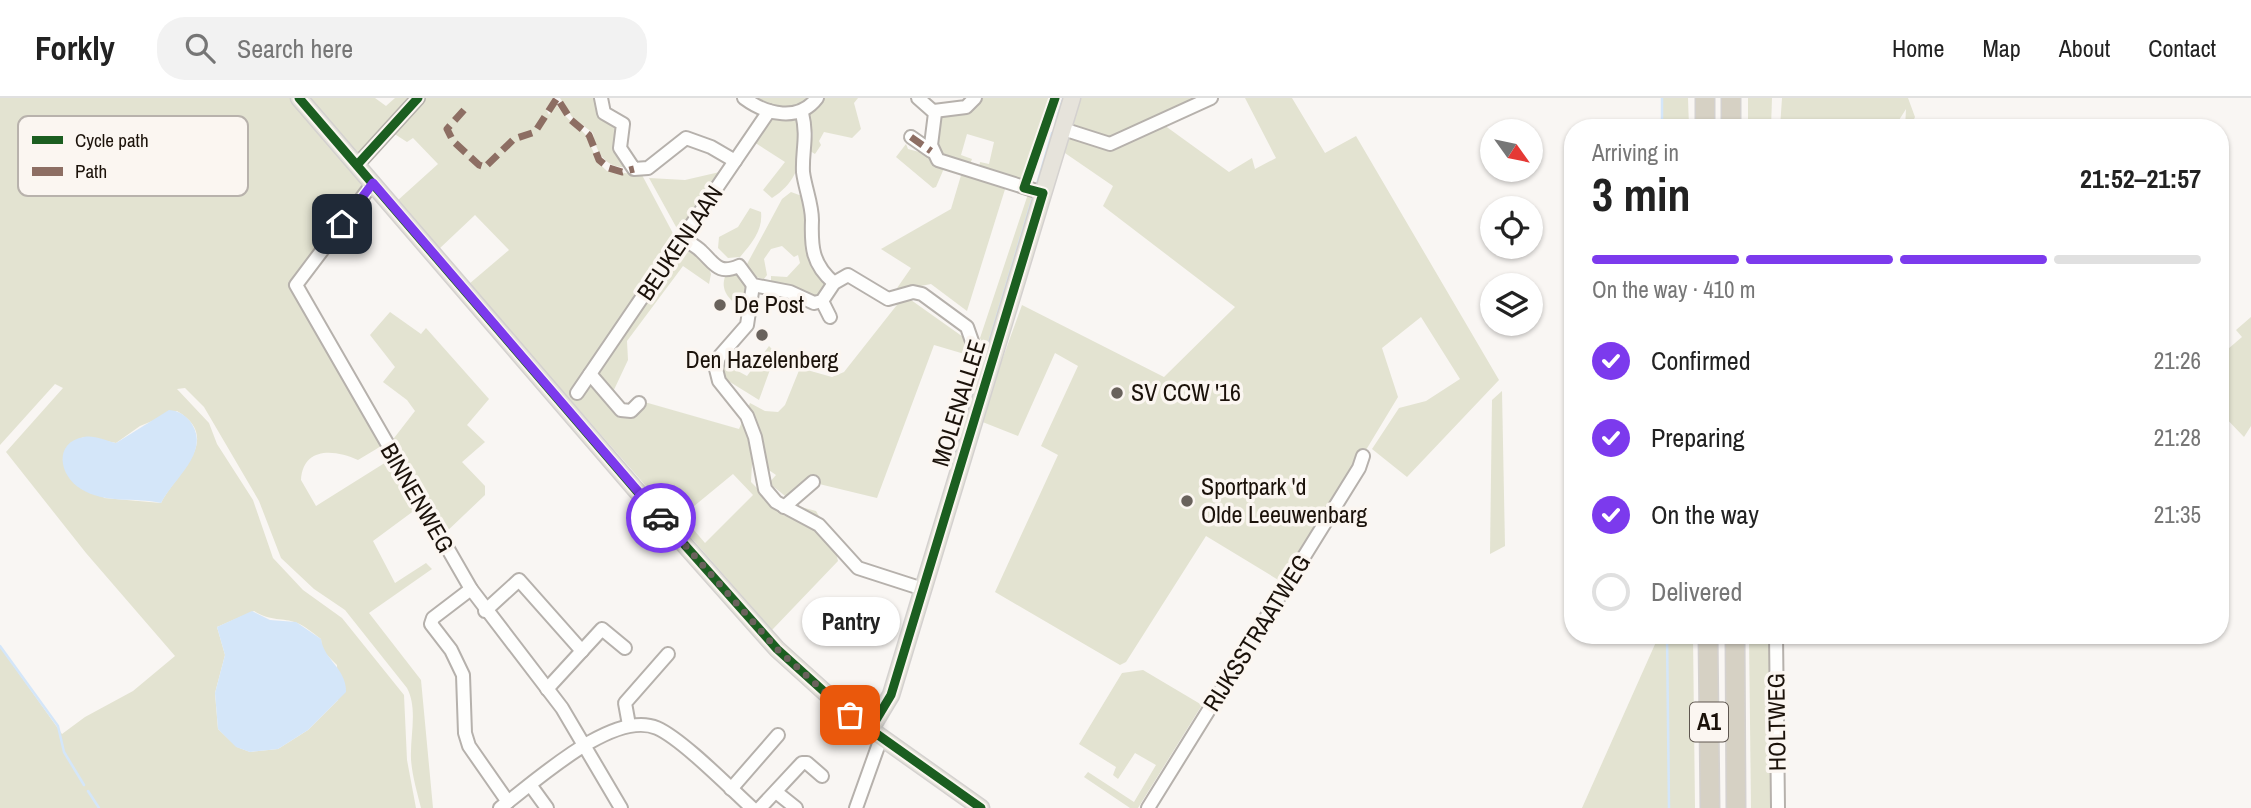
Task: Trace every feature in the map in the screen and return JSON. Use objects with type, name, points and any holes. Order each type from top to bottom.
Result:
[{"type":"highway","points":[[1705,98],[1705,119]]},
{"type":"highway","points":[[1731,98],[1731,119]]},
{"type":"highway","name":"A1","points":[[1708,644],[1710,808]]},
{"type":"highway","name":"A1","points":[[1735,644],[1736,808]]},
{"type":"main road","points":[[299,98],[636,490],[777,649],[875,734],[981,808]]},
{"type":"main road","name":"MOLENALLEE","points":[[875,734],[891,695],[1072,98]]},
{"type":"street","points":[[357,165],[418,98]]},
{"type":"street","points":[[601,98],[604,113],[623,124],[620,148],[634,169],[648,168],[686,138],[711,147],[735,161]]},
{"type":"street","points":[[744,98],[769,111],[802,113],[817,98]]},
{"type":"street","points":[[918,98],[933,110],[967,107],[975,98]]},
{"type":"street","points":[[1063,130],[1110,144],[1211,98]]},
{"type":"street","points":[[932,150],[933,110]]},
{"type":"street","name":"BEUKENLAAN","points":[[577,393],[769,111]]},
{"type":"street","points":[[802,113],[807,138],[803,168],[812,218],[811,245],[816,263],[834,283]]},
{"type":"street","points":[[911,137],[932,150],[942,162],[1043,194]]},
{"type":"street","name":"BINNENWEG","points":[[373,183],[296,285],[471,589],[586,745],[621,808]]},
{"type":"street","points":[[682,238],[701,251],[716,268],[722,270],[739,266],[753,285],[750,329],[719,357],[717,376],[747,416],[755,437],[763,484],[773,499],[813,520],[858,568],[923,589]]},
{"type":"street","points":[[753,285],[790,292],[814,303],[822,301],[834,283],[848,275],[888,299],[914,292],[922,294],[967,327],[974,347],[993,360]]},
{"type":"street","points":[[752,307],[760,296],[773,290]]},
{"type":"street","points":[[822,301],[830,317]]},
{"type":"street","points":[[590,374],[621,410],[631,411],[639,403]]},
{"type":"street","name":"RIJKSSTRAATWEG","points":[[1148,808],[1359,468],[1363,456]]},
{"type":"street","points":[[784,507],[813,482]]},
{"type":"street","points":[[485,611],[519,580],[582,651]]},
{"type":"street","points":[[471,589],[433,618],[431,624],[451,650],[463,675],[465,733],[469,746],[504,805],[586,745],[628,725],[649,726],[666,733],[752,808]]},
{"type":"street","points":[[547,689],[602,629],[625,648]]},
{"type":"street","name":"HOLTWEG","points":[[1776,644],[1777,808]]},
{"type":"street","points":[[628,725],[625,704],[668,654]]},
{"type":"street","points":[[856,808],[875,734]]},
{"type":"street","points":[[731,789],[778,735]]},
{"type":"street","points":[[760,808],[802,763],[807,763],[822,776]]},
{"type":"street","points":[[531,786],[547,808]]},
{"type":"street","points":[[776,792],[796,808]]},
{"type":"green space","points":[[0,98],[295,98],[373,191],[301,282],[293,278],[289,283],[383,445],[358,460],[330,453],[314,456],[307,461],[301,480],[316,506],[391,459],[419,507],[373,541],[395,583],[426,563],[432,569],[369,613],[421,680],[433,808],[421,808],[415,784],[411,759],[412,705],[407,688],[345,610],[314,589],[281,558],[259,501],[204,407],[185,388],[177,389],[209,423],[217,444],[253,500],[273,558],[303,590],[342,618],[404,695],[407,760],[416,808],[0,808],[0,647],[62,734],[85,717],[133,691],[175,656],[86,553],[6,452],[63,388],[55,384],[0,445]],"holes":[[[177,411],[190,422],[196,433],[197,445],[161,503],[104,498],[74,441],[84,437],[116,443],[140,426]],[[254,611],[266,617],[297,623],[321,639],[322,650],[337,665],[338,700],[308,730],[278,749],[250,752],[237,747],[218,729],[215,693],[225,655],[217,627]]]},
{"type":"green space","points":[[310,98],[375,98],[386,106],[395,98],[411,98],[359,156]]},
{"type":"green space","points":[[426,98],[553,98],[546,109],[549,115],[556,104],[587,136],[598,160],[607,171],[642,175],[676,239],[707,263],[711,274],[709,284],[683,266],[627,341],[628,360],[612,394],[620,404],[648,403],[739,429],[750,403],[765,411],[778,412],[785,405],[800,368],[832,377],[844,372],[900,301],[911,300],[966,339],[978,358],[934,345],[877,498],[815,483],[795,504],[769,483],[776,475],[756,461],[752,464],[751,482],[785,516],[801,507],[816,511],[833,540],[838,561],[772,630],[469,284],[509,250],[475,215],[439,249],[397,201],[438,164],[413,138],[407,142],[393,133]],"holes":[[[733,474],[753,495],[705,543],[682,516]]]},
{"type":"green space","points":[[560,98],[595,98],[598,112],[615,128],[628,167],[614,165],[603,158],[593,133],[572,117]]},
{"type":"green space","points":[[750,98],[814,98],[807,107],[783,110]]},
{"type":"green space","points":[[822,98],[858,98],[854,103],[861,129],[852,138],[824,132],[819,141],[821,145],[815,154],[810,151],[813,134],[808,116]]},
{"type":"green space","points":[[981,98],[1054,98],[1026,183],[979,169],[980,162],[989,164],[994,142],[967,134],[961,155],[972,159],[969,167],[937,154],[940,111],[955,107],[964,114]]},
{"type":"green space","points":[[1078,98],[1206,98],[1114,139],[1071,129]]},
{"type":"green space","points":[[1245,98],[1292,98],[1325,153],[1356,136],[1499,380],[1407,477],[1372,449],[1399,408],[1426,401],[1460,379],[1421,317],[1382,348],[1398,397],[1285,584],[1206,536],[1126,662],[1120,665],[995,592],[1058,455],[1041,446],[1078,366],[1055,353],[1018,436],[980,421],[1022,305],[1164,377],[1235,307],[1103,206],[1113,186],[1062,151],[1067,137],[1097,146],[1117,146],[1164,125],[1229,172],[1252,158],[1255,169],[1276,158]]},
{"type":"green space","points":[[1661,98],[1688,98],[1689,119],[1661,119]]},
{"type":"green space","points":[[1748,98],[1772,98],[1771,119],[1748,119]]},
{"type":"green space","points":[[1782,98],[1908,98],[1915,117],[1905,119],[1906,109],[1900,119],[1781,119]]},
{"type":"green space","points":[[773,115],[798,119],[801,153],[795,173],[782,191],[772,198],[763,190],[785,162],[754,142]]},
{"type":"green space","points":[[906,144],[908,149],[923,153],[945,166],[936,187],[933,188],[896,157]]},
{"type":"green space","points":[[724,171],[680,234],[649,178],[685,180]]},
{"type":"green space","points":[[962,172],[1006,186],[967,311],[931,284],[895,291],[911,268],[881,249],[951,209]]},
{"type":"green space","points":[[791,192],[802,196],[825,279],[825,291],[817,299],[771,286],[771,276],[787,277],[800,263],[798,255],[794,257],[782,246],[771,249],[764,259],[767,275],[764,279],[755,277],[747,264],[782,199]]},
{"type":"green space","points":[[1028,194],[1037,197],[988,354],[980,338]]},
{"type":"green space","points":[[750,208],[761,212],[758,230],[740,257],[728,258],[718,248],[719,237],[738,227]]},
{"type":"green space","points":[[728,271],[738,272],[750,287],[737,305],[725,290],[724,281]]},
{"type":"green space","points":[[390,312],[421,334],[426,328],[489,399],[467,425],[485,442],[462,462],[485,486],[485,495],[443,535],[391,442],[415,411],[407,400],[383,382],[395,367],[370,335]]},
{"type":"green space","points":[[2251,317],[2251,426],[2244,437],[2229,421],[2229,348],[2242,337],[2236,330]]},
{"type":"green space","points":[[769,346],[776,353],[759,400],[701,364],[720,352],[723,363],[747,376]]},
{"type":"green space","points":[[1502,391],[1505,546],[1490,554],[1492,400]]},
{"type":"green space","points":[[1655,644],[1693,644],[1695,808],[1582,808]]},
{"type":"green space","points":[[1749,644],[1774,644],[1776,808],[1751,808]]},
{"type":"green space","points":[[1143,670],[1202,705],[1138,808],[1130,808],[1084,777],[1088,772],[1134,802],[1156,765],[1135,753],[1118,779],[1113,775],[1116,767],[1079,744],[1122,673]]},
{"type":"water","points":[[169,410],[182,414],[190,421],[196,435],[196,445],[188,465],[161,503],[100,497],[81,489],[68,476],[64,468],[64,452],[67,445],[74,440],[92,437],[116,443]]},
{"type":"water","points":[[252,611],[270,620],[296,622],[321,639],[326,653],[343,677],[346,692],[308,730],[278,749],[250,752],[236,747],[218,729],[215,693],[225,655],[217,627]]},
{"type":"waterway","points":[[1056,122],[1063,98]]},
{"type":"waterway","points":[[1662,98],[1662,119]]},
{"type":"waterway","points":[[1037,184],[1052,133]]},
{"type":"waterway","points":[[988,346],[1033,197]]},
{"type":"waterway","points":[[1667,644],[1669,808]]},
{"type":"waterway","points":[[0,646],[58,726],[64,752],[84,785]]},
{"type":"waterway","points":[[88,791],[99,808]]},
{"type":"marked path","points":[[464,110],[447,129],[453,141],[479,165],[485,167],[514,139],[535,132],[557,98],[571,120],[589,135],[599,160],[609,168],[622,172],[634,169]]},
{"type":"marked path","points":[[911,137],[931,151]]},
{"type":"cycle path","points":[[299,98],[636,490],[777,649],[850,715],[981,808]]},
{"type":"cycle path","points":[[357,165],[418,98]]},
{"type":"cycle path","points":[[870,730],[891,695],[1043,193],[1024,188],[1055,98]]},
{"type":"way so far","points":[[661,518],[777,649],[850,715]]},
{"type":"place","name":"De Post","points":[[720,305]]},
{"type":"place","name":"Den Hazelenberg","points":[[762,335]]},
{"type":"place","name":"SV CCW '16","points":[[1117,393]]},
{"type":"place","name":"Sportpark 'd Olde Leeuwenbarg","points":[[1187,501]]},
{"type":"place","name":"Pantry","points":[[850,715]]},
{"type":"route","points":[[342,224],[373,183],[661,518]]}]
